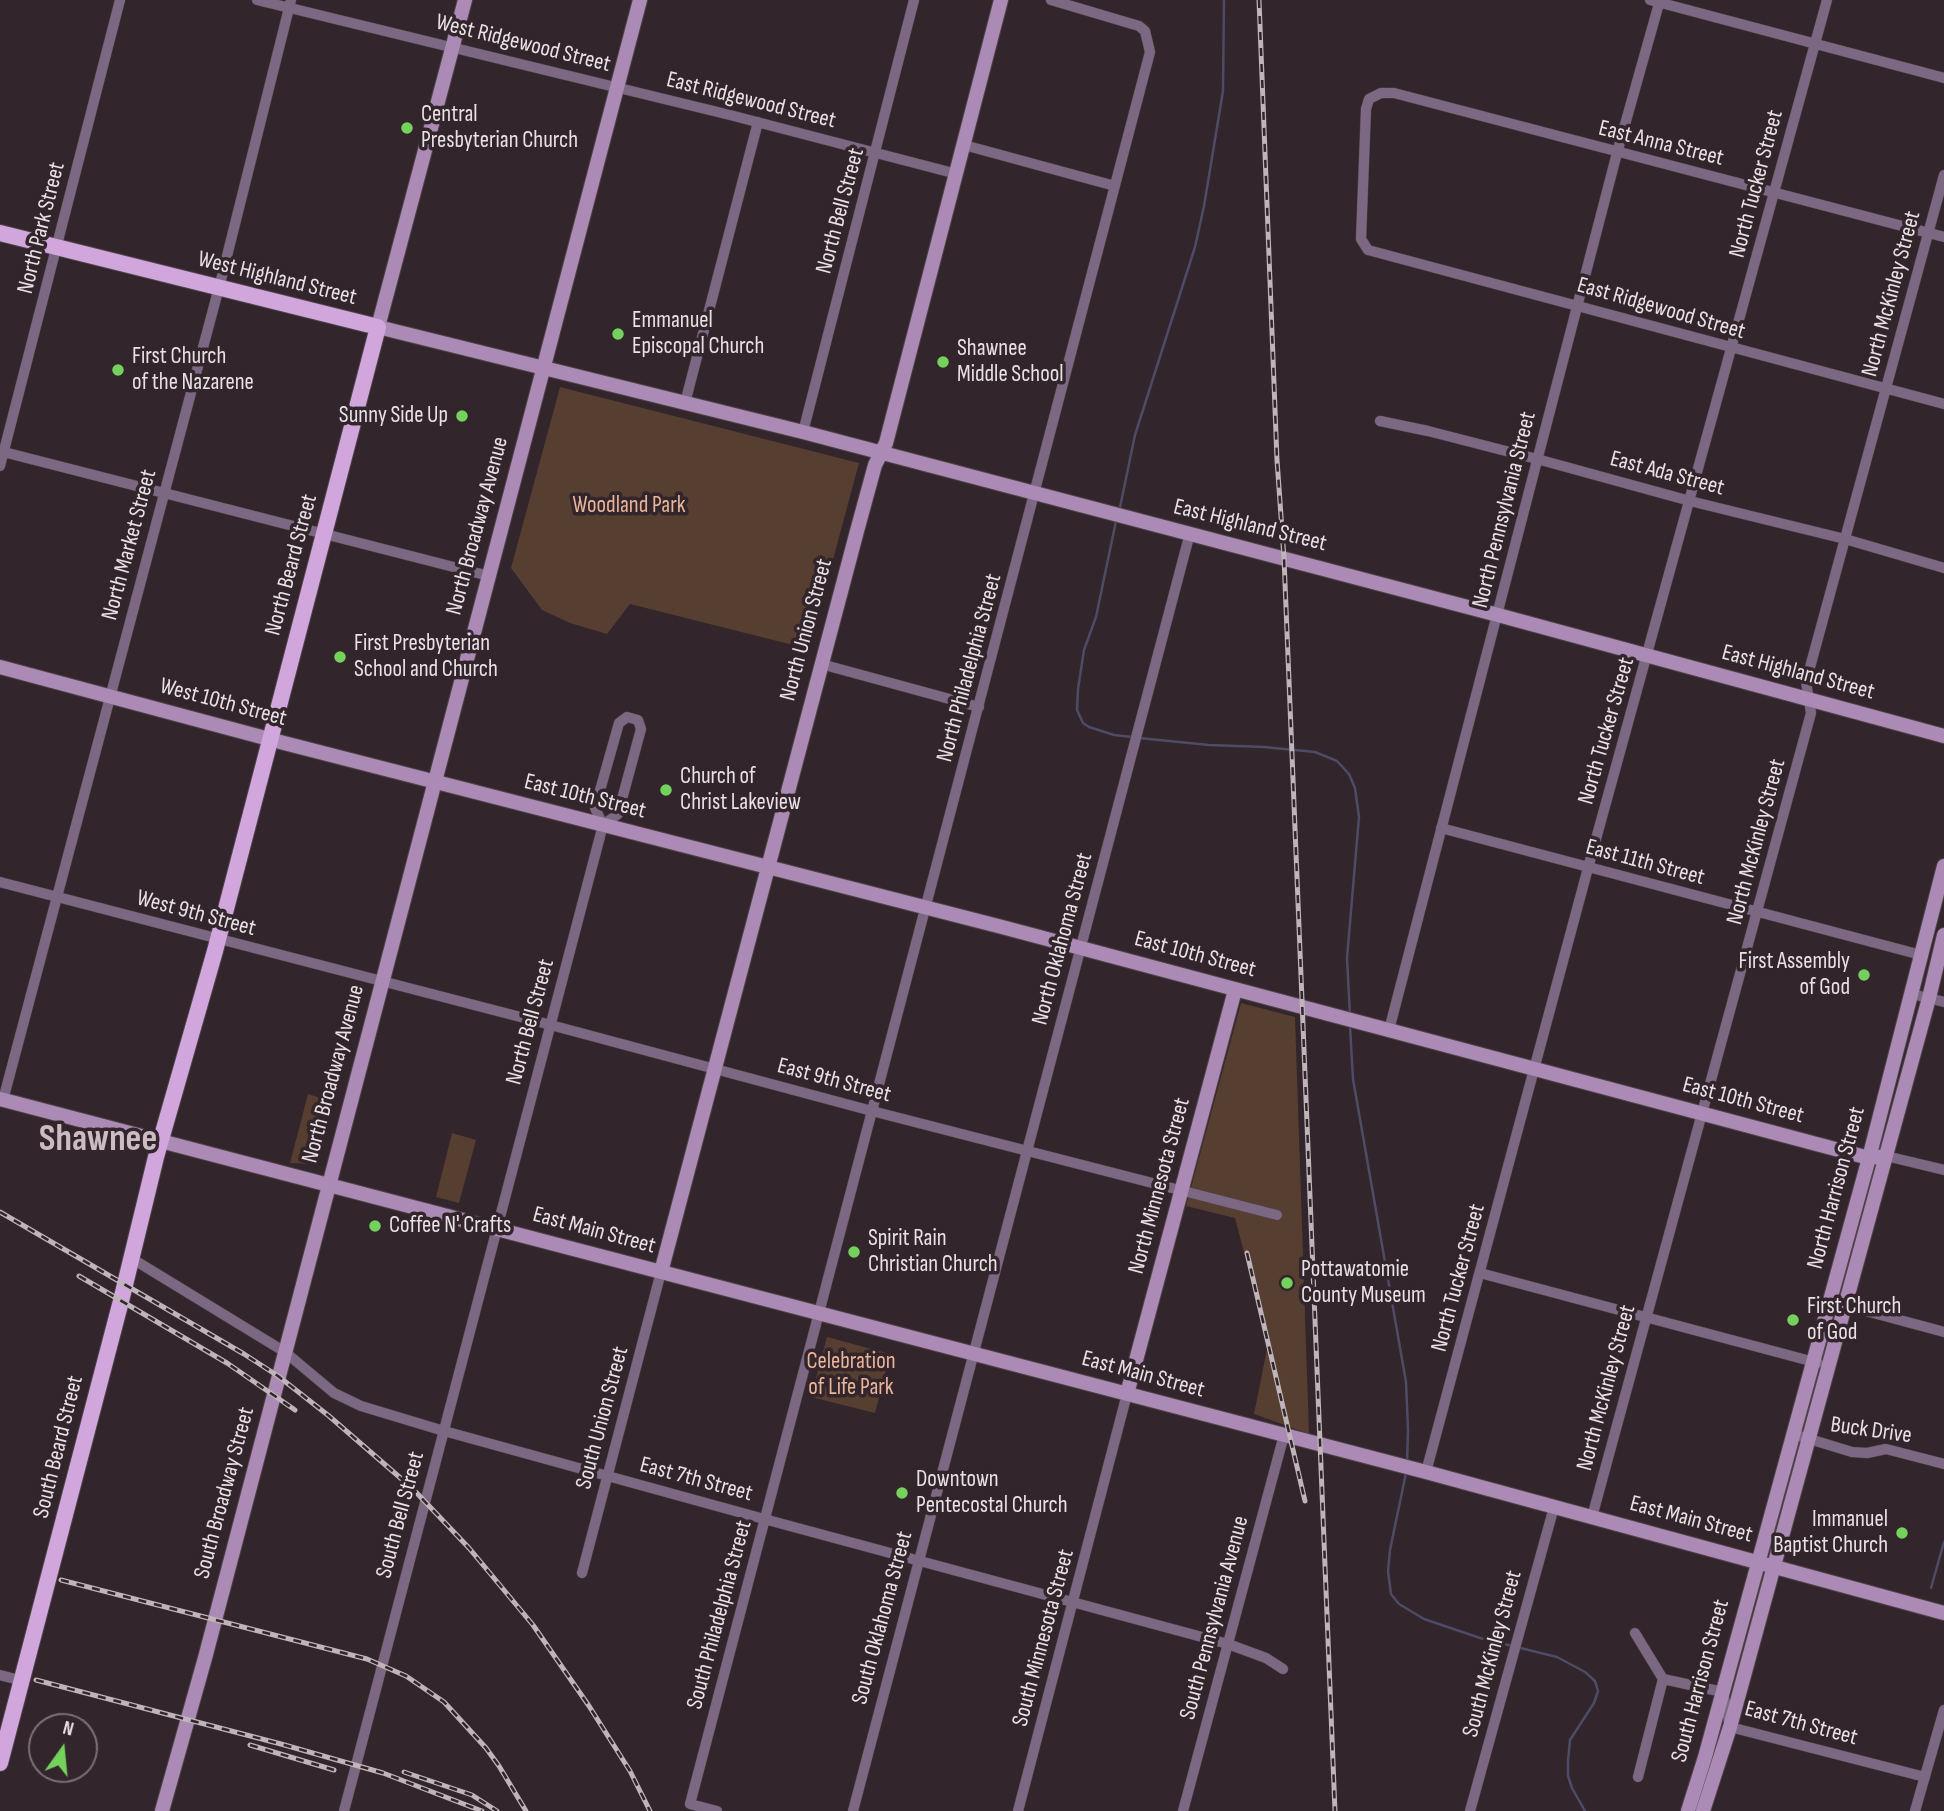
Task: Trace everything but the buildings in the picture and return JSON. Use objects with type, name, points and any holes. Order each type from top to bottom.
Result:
[{"type":"main road","name":"West Highland Street","points":[[0,233],[378,327]]},
{"type":"main road","name":"North Beard Street","points":[[161,1141],[218,939],[378,327]]},
{"type":"main road","name":"South Beard Street","points":[[0,1763],[161,1141]]},
{"type":"street","name":"North Park Street","points":[[0,466],[120,0]]},
{"type":"street","name":"West Ridgewood Street","points":[[257,0],[290,4],[617,87]]},
{"type":"street","name":"North Beard Street","points":[[378,327],[465,0]]},
{"type":"street","name":"North Broadway Avenue","points":[[329,1185],[640,0]]},
{"type":"street","name":"North Bell Street","points":[[803,432],[914,0]]},
{"type":"street","name":"North Union Street","points":[[661,1272],[875,465],[886,443],[1001,0]]},
{"type":"street","name":"North Philadelphia Street","points":[[819,1314],[1150,52],[1145,31],[1133,23],[1051,0]]},
{"type":"street","name":"North Tucker Street","points":[[1424,1472],[1827,0]]},
{"type":"street","points":[[1656,1],[1944,78]]},
{"type":"street","name":"North Pennsylvania Street","points":[[1389,1030],[1656,1]]},
{"type":"street","name":"North Market Street","points":[[1,1099],[218,288],[290,4]]},
{"type":"street","name":"East Ridgewood Street","points":[[617,87],[957,174]]},
{"type":"street","name":"East Anna Street","points":[[1368,250],[1361,239],[1365,120],[1369,99],[1381,93],[1394,93],[1944,237]]},
{"type":"street","points":[[685,403],[758,122]]},
{"type":"street","points":[[964,145],[1115,186]]},
{"type":"street","name":"North McKinley Street","points":[[1592,1517],[1811,713],[1806,682],[1944,176]]},
{"type":"street","name":"East Ridgewood Street","points":[[1368,250],[1944,404]]},
{"type":"street","name":"West Highland Street","points":[[378,327],[543,368]]},
{"type":"street","name":"East Highland Street","points":[[543,368],[803,432],[1190,533],[1944,736]]},
{"type":"street","name":"East Ada Street","points":[[1380,421],[1428,431],[1845,539],[1944,568]]},
{"type":"street","points":[[2,452],[489,576]]},
{"type":"street","name":"North Oklahoma Street","points":[[974,1354],[1190,533]]},
{"type":"street","points":[[821,664],[979,707]]},
{"type":"street","name":"West 10th Street","points":[[0,667],[435,782]]},
{"type":"street","name":"North Bell Street","points":[[496,1229],[603,825],[596,808],[619,723],[627,717],[638,720],[641,729],[618,814],[603,825]]},
{"type":"street","name":"East 10th Street","points":[[435,782],[1080,948],[1869,1158],[1886,1156],[1944,1170]]},
{"type":"street","name":"East 11th Street","points":[[1441,828],[1921,955]]},
{"type":"street","name":"North Harrison Street","points":[[1758,1562],[1869,1158],[1944,866]]},
{"type":"street","name":"West 9th Street","points":[[0,882],[382,983]]},
{"type":"street","name":"North Harrison Street","points":[[1773,1566],[1944,935]]},
{"type":"street","name":"East 9th Street","points":[[382,983],[1277,1215]]},
{"type":"street","name":"North Minnesota Street","points":[[1127,1394],[1235,990]]},
{"type":"street","points":[[1912,993],[1944,1002]]},
{"type":"street","name":"East Main Street","points":[[1,1099],[1387,1462],[1944,1613]]},
{"type":"street","name":"South Broadway Street","points":[[162,1811],[205,1658],[329,1185]]},
{"type":"street","name":"South Bell Street","points":[[344,1811],[496,1229]]},
{"type":"street","name":"East 7th Street","points":[[131,1258],[285,1352],[334,1393],[361,1406],[607,1476],[1228,1644],[1266,1658],[1283,1669]]},
{"type":"street","name":"South Union Street","points":[[582,1573],[661,1272]]},
{"type":"street","points":[[1480,1273],[1829,1366]]},
{"type":"street","points":[[1829,1301],[1944,1332]]},
{"type":"street","name":"South Philadelphia Street","points":[[717,1811],[690,1804],[819,1314]]},
{"type":"street","name":"South Oklahoma Street","points":[[853,1811],[974,1354]]},
{"type":"street","name":"South Minnesota Street","points":[[1018,1811],[1127,1394]]},
{"type":"street","name":"Buck Drive","points":[[1793,1434],[1852,1452],[1867,1453],[1886,1449],[1944,1464]]},
{"type":"street","name":"South Pennsylvania Avenue","points":[[1183,1811],[1284,1435]]},
{"type":"street","name":"South McKinley Street","points":[[1470,1811],[1554,1507]]},
{"type":"street","name":"South Harrison Street","points":[[1688,1811],[1758,1562]]},
{"type":"street","name":"South Harrison Street","points":[[1703,1811],[1730,1727],[1773,1566]]},
{"type":"street","points":[[1635,1633],[1663,1679],[1637,1777]]},
{"type":"street","points":[[0,1675],[23,1681]]},
{"type":"street","name":"East 7th Street","points":[[1663,1679],[1723,1692],[1730,1727],[1925,1777]]},
{"type":"street","points":[[1915,1811],[1944,1710]]},
{"type":"green space","name":"Woodland Park","points":[[560,387],[859,463],[809,649],[630,604],[607,634],[570,623],[542,610],[511,568]]},
{"type":"green space","points":[[1241,1003],[1295,1017],[1309,1434],[1254,1414],[1268,1344],[1235,1218],[1186,1206]]},
{"type":"green space","points":[[308,1094],[330,1101],[314,1164],[290,1163]]},
{"type":"green space","points":[[452,1133],[476,1140],[459,1203],[436,1197]]},
{"type":"green space","name":"Celebration of Life Park","points":[[827,1337],[890,1354],[875,1413],[811,1397]]},
{"type":"waterway","points":[[1119,512],[1135,435],[1195,247],[1204,206],[1223,91],[1224,0]]},
{"type":"waterway","points":[[1116,521],[1096,617],[1084,650],[1077,710],[1083,723],[1089,727],[1114,735],[1132,737]]},
{"type":"waterway","points":[[1139,738],[1315,752],[1337,761],[1349,774],[1355,788],[1359,817],[1347,958],[1350,1016]]},
{"type":"waterway","points":[[1350,1026],[1353,1079],[1406,1382],[1407,1463]]},
{"type":"waterway","points":[[1406,1473],[1390,1550],[1388,1571],[1391,1594],[1399,1604],[1424,1619],[1480,1638],[1557,1657],[1585,1672],[1595,1681],[1598,1691],[1594,1703],[1570,1740],[1568,1761],[1568,1776],[1572,1788],[1585,1811]]},
{"type":"waterway","points":[[1931,1588],[1944,1542]]},
{"type":"railway","points":[[1259,0],[1335,1811]]},
{"type":"railway","points":[[0,1212],[278,1376],[412,1488],[469,1548],[533,1625],[630,1771],[650,1811]]},
{"type":"railway","points":[[1247,1253],[1305,1501]]},
{"type":"railway","points":[[79,1276],[227,1363],[295,1410]]},
{"type":"railway","points":[[61,1580],[367,1659],[406,1676],[444,1702],[486,1748],[526,1811]]},
{"type":"railway","points":[[36,1680],[383,1773],[482,1811]]},
{"type":"railway","points":[[250,1745],[334,1770]]},
{"type":"railway","points":[[404,1772],[472,1795],[497,1811]]},
{"type":"place","name":"Central Presbyterian Church","points":[[407,128]]},
{"type":"place","name":"Emmanuel Episcopal Church","points":[[618,334]]},
{"type":"place","name":"Shawnee Middle School","points":[[943,362]]},
{"type":"place","name":"First Church of the Nazarene","points":[[118,370]]},
{"type":"place","name":"Sunny Side Up","points":[[462,416]]},
{"type":"place","name":"First Presbyterian School and Church","points":[[340,657]]},
{"type":"place","name":"Church of Christ Lakeview","points":[[666,790]]},
{"type":"place","name":"First Assembly of God","points":[[1864,975]]},
{"type":"place","name":"Coffee N' Crafts","points":[[375,1226]]},
{"type":"place","name":"Spirit Rain Christian Church","points":[[854,1252]]},
{"type":"place","name":"Pottawatomie County Museum","points":[[1287,1283]]},
{"type":"place","name":"First Church of God","points":[[1793,1320]]},
{"type":"place","name":"Downtown Pentecostal Church","points":[[902,1493]]},
{"type":"place","name":"Immanuel Baptist Church","points":[[1902,1533]]},
{"type":"district","name":"Shawnee","points":[[98,1141]]}]
